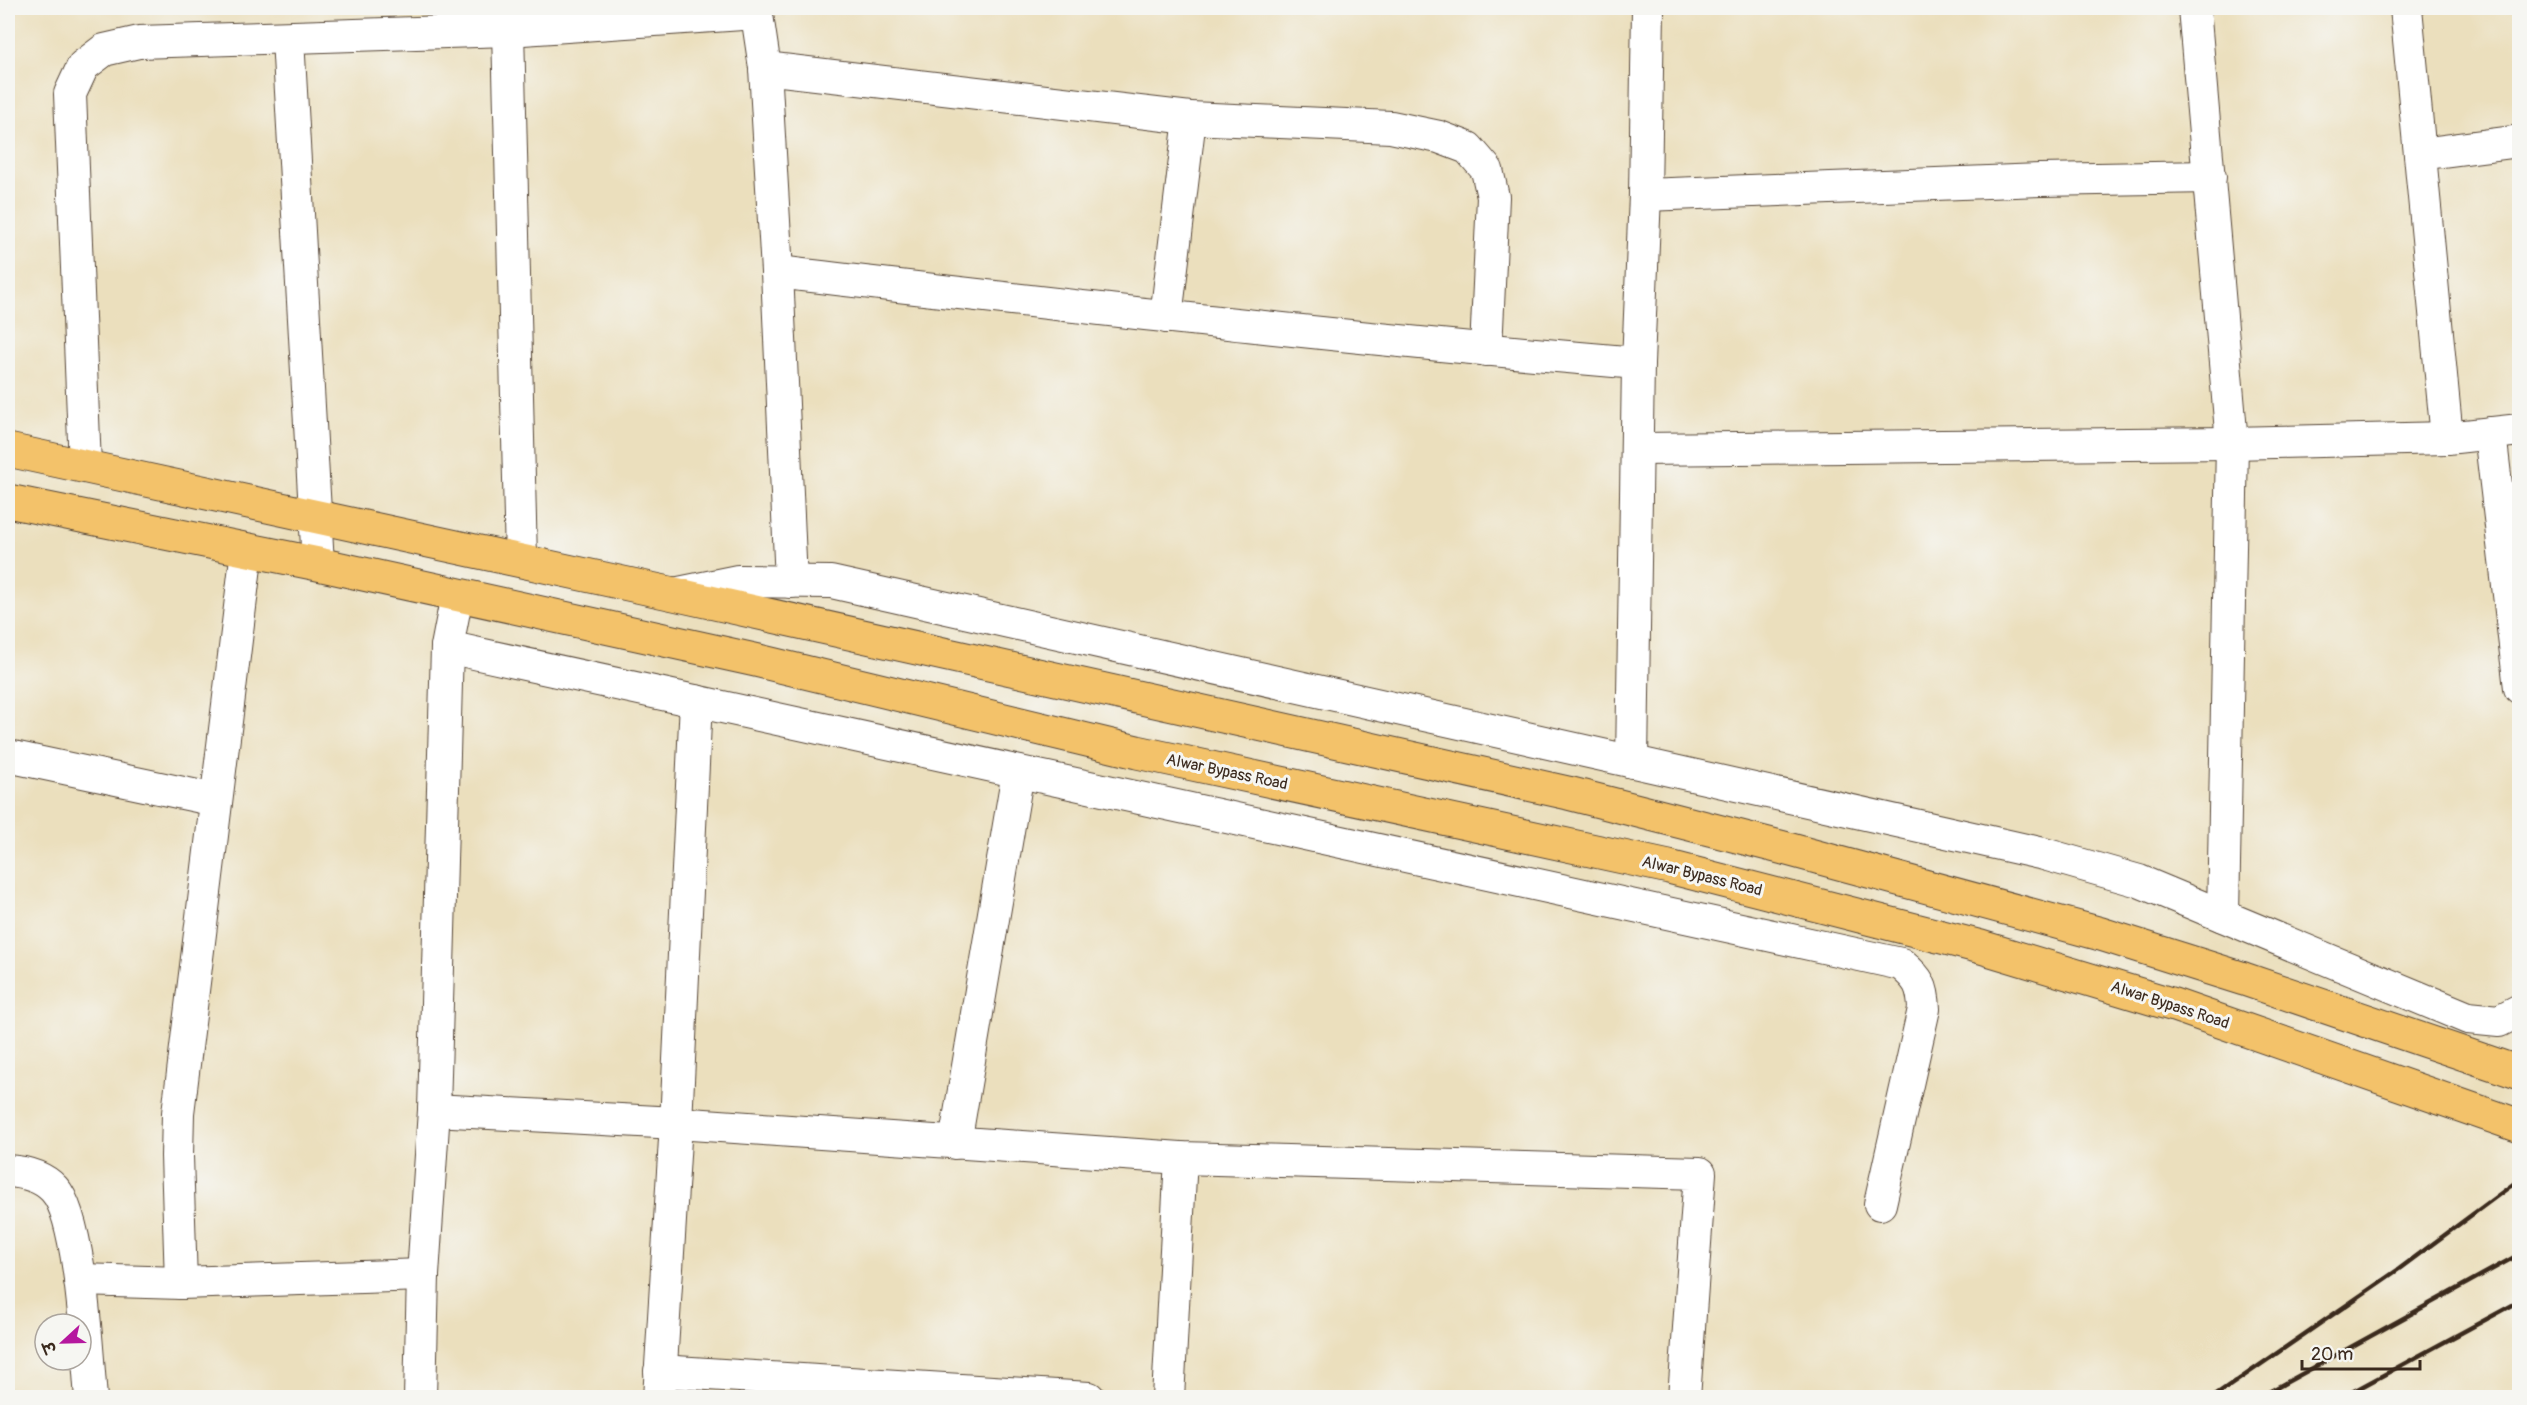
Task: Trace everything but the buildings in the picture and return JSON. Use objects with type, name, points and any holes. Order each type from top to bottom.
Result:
[{"type":"main road","points":[[8,450],[521,560],[1568,793],[1780,847],[2101,934],[2244,979],[2520,1073]]},
{"type":"main road","name":"Alwar Bypass Road","points":[[8,501],[318,564],[868,687],[1137,752],[1669,867],[1981,947],[2174,1005],[2520,1126]]},
{"type":"street","points":[[1632,762],[1638,363],[1645,195],[1648,8]]},
{"type":"street","points":[[2194,8],[2232,443],[2223,916]]},
{"type":"street","points":[[2406,8],[2447,438]]},
{"type":"street","points":[[85,466],[70,94],[83,66],[104,50],[139,42],[288,39],[508,30],[756,10],[765,68],[791,582]]},
{"type":"street","points":[[508,30],[521,560]]},
{"type":"street","points":[[288,39],[318,564]]},
{"type":"street","points":[[765,68],[1190,118],[1391,127],[1438,137],[1468,148],[1487,170],[1493,197],[1486,350]]},
{"type":"street","points":[[1166,317],[1190,118]]},
{"type":"street","points":[[2420,153],[2520,141]]},
{"type":"street","points":[[1645,195],[2041,180],[2210,177]]},
{"type":"street","points":[[777,272],[1166,317],[1486,350],[1638,363]]},
{"type":"street","points":[[1637,449],[2232,443],[2447,438],[2505,432],[2520,688]]},
{"type":"street","points":[[181,1283],[178,1113],[247,550]]},
{"type":"street","points":[[674,594],[738,580],[831,582],[2044,854],[2139,881],[2468,1018],[2499,1021],[2520,1010]]},
{"type":"street","points":[[420,1398],[423,1275],[434,1110],[447,647],[457,596]]},
{"type":"street","points":[[447,647],[1901,964],[1916,976],[1923,991],[1924,1009],[1880,1204]]},
{"type":"street","points":[[696,701],[676,1123],[660,1384],[1089,1398]]},
{"type":"street","points":[[8,756],[216,801]]},
{"type":"street","points":[[955,1143],[1018,772]]},
{"type":"street","points":[[434,1110],[676,1123],[1181,1158],[1701,1173],[1684,1398]]},
{"type":"street","points":[[1168,1398],[1181,1158]]},
{"type":"street","points":[[8,1171],[39,1177],[55,1189],[66,1209],[80,1280],[91,1398]]},
{"type":"street","points":[[80,1280],[181,1283],[423,1275]]},
{"type":"railway","points":[[2212,1398],[2399,1269],[2520,1179]]},
{"type":"railway","points":[[2258,1398],[2520,1254]]},
{"type":"railway","points":[[2341,1398],[2520,1301]]}]
